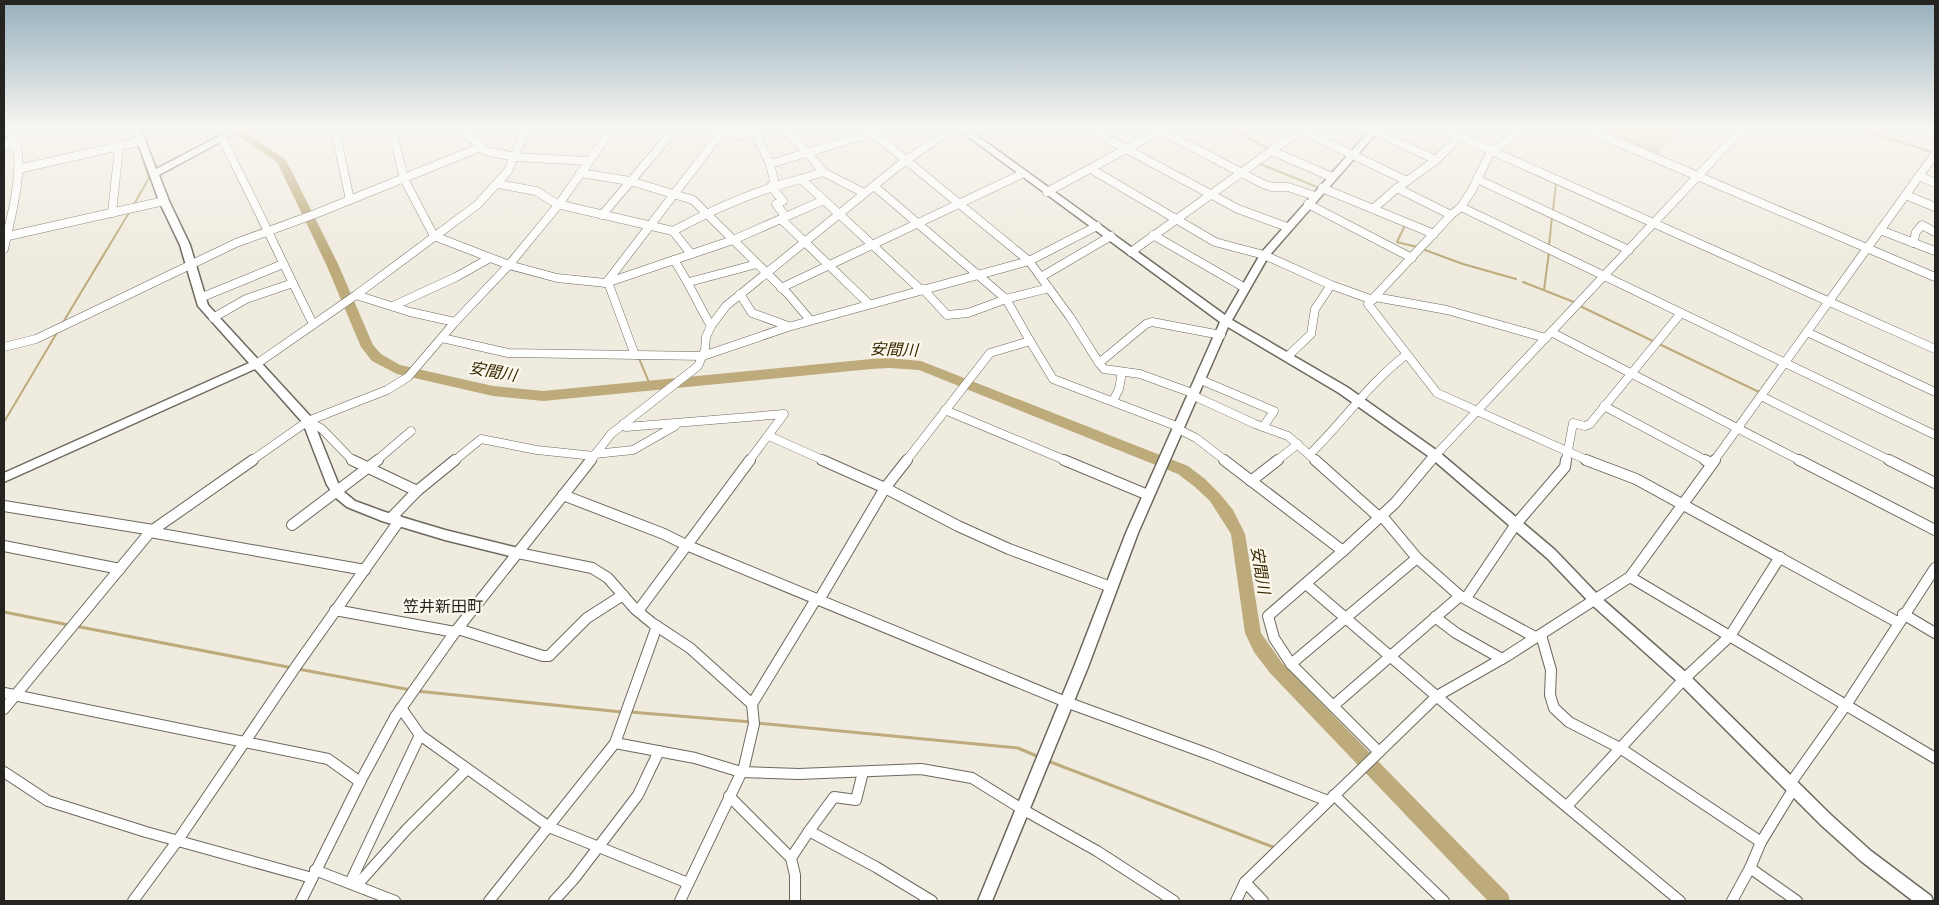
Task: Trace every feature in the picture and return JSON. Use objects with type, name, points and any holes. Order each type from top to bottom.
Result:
[{"type":"street","points":[[4,249],[18,171]]},
{"type":"street","points":[[112,212],[116,171]]},
{"type":"street","points":[[158,171],[153,174],[185,245],[203,306],[255,366],[308,422],[322,429],[354,461],[417,491]]},
{"type":"street","points":[[242,171],[258,207],[266,232],[314,324]]},
{"type":"street","points":[[344,171],[350,200]]},
{"type":"street","points":[[402,171],[434,236],[509,265],[565,280],[606,283],[733,240],[824,200]]},
{"type":"street","points":[[4,347],[54,331],[236,243],[315,214],[421,171]]},
{"type":"street","points":[[4,478],[255,366],[356,295],[477,205],[498,184],[506,171]]},
{"type":"street","points":[[602,215],[639,171]]},
{"type":"street","points":[[606,283],[692,171]]},
{"type":"street","points":[[771,171],[773,185],[783,201],[776,204],[784,218],[805,242],[869,304]]},
{"type":"street","points":[[301,901],[360,782],[412,691],[611,434],[698,366],[711,326],[726,306],[892,171]]},
{"type":"street","points":[[920,171],[1029,261],[1104,369],[1140,374],[1288,436],[1381,517],[1417,558],[1463,597],[1538,636],[1551,670],[1550,695],[1554,708],[1569,722],[1620,748],[1761,842]]},
{"type":"street","points":[[1018,171],[1112,236],[1226,321],[1329,381],[1435,455],[1551,554],[1596,601],[1684,679],[1866,856],[1926,901]]},
{"type":"street","points":[[1047,192],[1088,171]]},
{"type":"street","points":[[1092,171],[1177,218],[1215,242],[1264,255],[1331,285],[1374,299],[1447,310],[1548,335],[1632,373],[1935,530]]},
{"type":"street","points":[[1167,171],[1238,209],[1288,226]]},
{"type":"street","points":[[1238,171],[1272,187],[1288,187],[1315,196]]},
{"type":"street","points":[[1131,252],[1243,171]]},
{"type":"street","points":[[1319,171],[1332,177]]},
{"type":"street","points":[[985,901],[1148,495],[1226,321],[1264,255],[1338,171]]},
{"type":"street","points":[[1387,171],[1407,181]]},
{"type":"street","points":[[1374,208],[1420,171]]},
{"type":"street","points":[[1481,171],[1461,207],[1451,215],[1368,304],[1437,393],[1568,453],[1636,479],[1780,558],[1935,633]]},
{"type":"street","points":[[1537,171],[1829,302],[1934,346]]},
{"type":"street","points":[[1684,171],[1935,277]]},
{"type":"street","points":[[1379,752],[1292,664],[1274,638],[1268,616],[1396,503],[1435,455],[1702,171]]},
{"type":"street","points":[[1236,901],[1245,882],[1437,696],[1502,659],[1596,601],[1630,577],[1922,171]]},
{"type":"street","points":[[673,231],[706,213],[773,185],[823,172],[864,193]]},
{"type":"street","points":[[4,709],[152,531],[308,422],[387,390],[408,377],[455,322],[509,265],[559,204],[580,173],[630,182],[675,193],[693,200],[781,288],[810,320]]},
{"type":"street","points":[[781,288],[1022,174]]},
{"type":"street","points":[[1919,176],[1935,183]]},
{"type":"street","points":[[801,179],[840,213],[944,310],[947,315],[968,313],[1006,299],[1049,288]]},
{"type":"street","points":[[1477,179],[1630,250]]},
{"type":"street","points":[[498,184],[534,189],[543,192],[559,204],[673,231],[691,254]]},
{"type":"street","points":[[874,186],[1006,299],[1053,379],[1113,401],[1178,428],[1196,438],[1343,550]]},
{"type":"street","points":[[1322,188],[1434,234]]},
{"type":"street","points":[[1397,188],[1451,215]]},
{"type":"street","points":[[1906,196],[1935,207]]},
{"type":"street","points":[[5,237],[164,201]]},
{"type":"street","points":[[1308,204],[1412,258]]},
{"type":"street","points":[[1461,207],[1935,435]]},
{"type":"street","points":[[1913,243],[1916,232],[1922,225],[1935,232]]},
{"type":"street","points":[[442,338],[508,353],[702,356],[788,326],[1029,261],[1097,226]]},
{"type":"street","points":[[1880,230],[1935,251]]},
{"type":"street","points":[[1154,235],[1246,288]]},
{"type":"street","points":[[1041,277],[1112,236]]},
{"type":"street","points":[[393,306],[456,277],[490,258]]},
{"type":"street","points":[[674,260],[689,282],[699,306],[711,326]]},
{"type":"street","points":[[200,298],[283,264]]},
{"type":"street","points":[[689,282],[757,264]]},
{"type":"street","points":[[214,318],[246,299],[294,283]]},
{"type":"street","points":[[606,283],[609,285],[636,355]]},
{"type":"street","points":[[1287,357],[1310,334],[1315,310],[1331,285]]},
{"type":"street","points":[[740,294],[752,313],[788,326]]},
{"type":"street","points":[[356,295],[455,322]]},
{"type":"street","points":[[1334,706],[1390,656],[1463,597],[1516,524],[1565,467],[1573,423],[1585,426],[1590,424],[1681,313]]},
{"type":"street","points":[[1099,363],[1146,324],[1152,322],[1221,335]]},
{"type":"street","points":[[1807,332],[1935,392]]},
{"type":"street","points":[[680,901],[741,772],[754,722],[752,704],[885,488],[990,353],[1030,341]]},
{"type":"street","points":[[1310,454],[1347,416],[1357,400],[1406,355]]},
{"type":"street","points":[[1113,401],[1119,389],[1122,372]]},
{"type":"street","points":[[1201,380],[1274,411],[1263,427]]},
{"type":"street","points":[[1761,396],[1935,483]]},
{"type":"street","points":[[1604,406],[1711,463]]},
{"type":"street","points":[[945,410],[1148,495]]},
{"type":"street","points":[[623,424],[626,427],[678,424],[784,414],[638,611]]},
{"type":"street","points":[[308,422],[337,491],[351,504],[395,520],[489,546],[592,568],[608,578],[638,611],[690,648],[752,704]]},
{"type":"street","points":[[134,901],[178,840],[295,667],[365,570],[395,520],[417,491],[481,439],[516,448],[556,454],[594,455],[633,450],[678,424]]},
{"type":"street","points":[[292,525],[368,468],[411,431]]},
{"type":"street","points":[[769,436],[885,488],[958,526],[1009,549],[1111,587]]},
{"type":"street","points":[[1251,480],[1298,444]]},
{"type":"street","points":[[563,495],[664,534],[817,600],[1066,702],[1331,798],[1444,901]]},
{"type":"street","points":[[4,506],[365,570]]},
{"type":"street","points":[[4,546],[120,569]]},
{"type":"street","points":[[1292,664],[1417,558]]},
{"type":"street","points":[[1567,806],[1684,679],[1730,636],[1780,558]]},
{"type":"street","points":[[1732,901],[1750,868],[1761,842],[1792,786],[1847,706],[1901,618],[1935,568]]},
{"type":"street","points":[[1630,577],[1935,758]]},
{"type":"street","points":[[1306,584],[1680,901]]},
{"type":"street","points":[[336,610],[457,631],[543,656],[549,656],[587,618],[623,595]]},
{"type":"street","points":[[1435,618],[1456,633],[1502,659]]},
{"type":"street","points":[[489,901],[615,743],[657,626]]},
{"type":"street","points":[[4,693],[328,759],[360,782]]},
{"type":"street","points":[[401,708],[420,735],[549,827],[688,883]]},
{"type":"street","points":[[354,884],[420,735]]},
{"type":"street","points":[[615,743],[695,758],[741,772],[799,774],[920,769],[972,778],[1097,852],[1174,901]]},
{"type":"street","points":[[554,901],[638,795],[658,751]]},
{"type":"street","points":[[354,884],[467,769]]},
{"type":"street","points":[[4,772],[48,801],[178,840],[354,884],[395,901]]},
{"type":"street","points":[[791,858],[834,797],[856,800],[863,772]]},
{"type":"street","points":[[729,796],[791,858],[795,875],[795,901]]},
{"type":"street","points":[[809,831],[876,866],[932,901]]},
{"type":"street","points":[[1750,868],[1796,901]]},
{"type":"street","points":[[1245,882],[1263,901]]},
{"type":"waterway","points":[[133,206],[149,178],[147,171]]},
{"type":"waterway","name":"安間川","points":[[287,171],[332,264],[367,347],[377,358],[397,369],[493,391],[543,396],[871,364],[889,363],[921,366],[1183,470],[1208,490],[1222,506],[1238,534],[1253,633],[1260,647],[1276,668],[1501,901]]},
{"type":"waterway","points":[[1278,171],[1317,187]]},
{"type":"waterway","points":[[1553,211],[1556,183]]},
{"type":"waterway","points":[[62,324],[130,211]]},
{"type":"waterway","points":[[1549,246],[1552,217]]},
{"type":"waterway","points":[[1406,223],[1397,242],[1417,247]]},
{"type":"waterway","points":[[1425,250],[1463,264],[1516,279]]},
{"type":"waterway","points":[[1544,290],[1549,252]]},
{"type":"waterway","points":[[1523,282],[1574,302]]},
{"type":"waterway","points":[[1582,307],[1759,392]]},
{"type":"waterway","points":[[4,422],[58,331]]},
{"type":"waterway","points":[[638,356],[651,387]]},
{"type":"waterway","points":[[4,612],[69,625]]},
{"type":"waterway","points":[[75,626],[293,668]]},
{"type":"waterway","points":[[298,669],[411,690]]},
{"type":"waterway","points":[[416,691],[622,712]]},
{"type":"waterway","points":[[630,712],[752,722]]},
{"type":"waterway","points":[[757,723],[1018,748],[1039,757]]},
{"type":"waterway","points":[[1048,761],[1273,847]]},
{"type":"district","name":"笠井新田町","points":[[443,606]]}]
